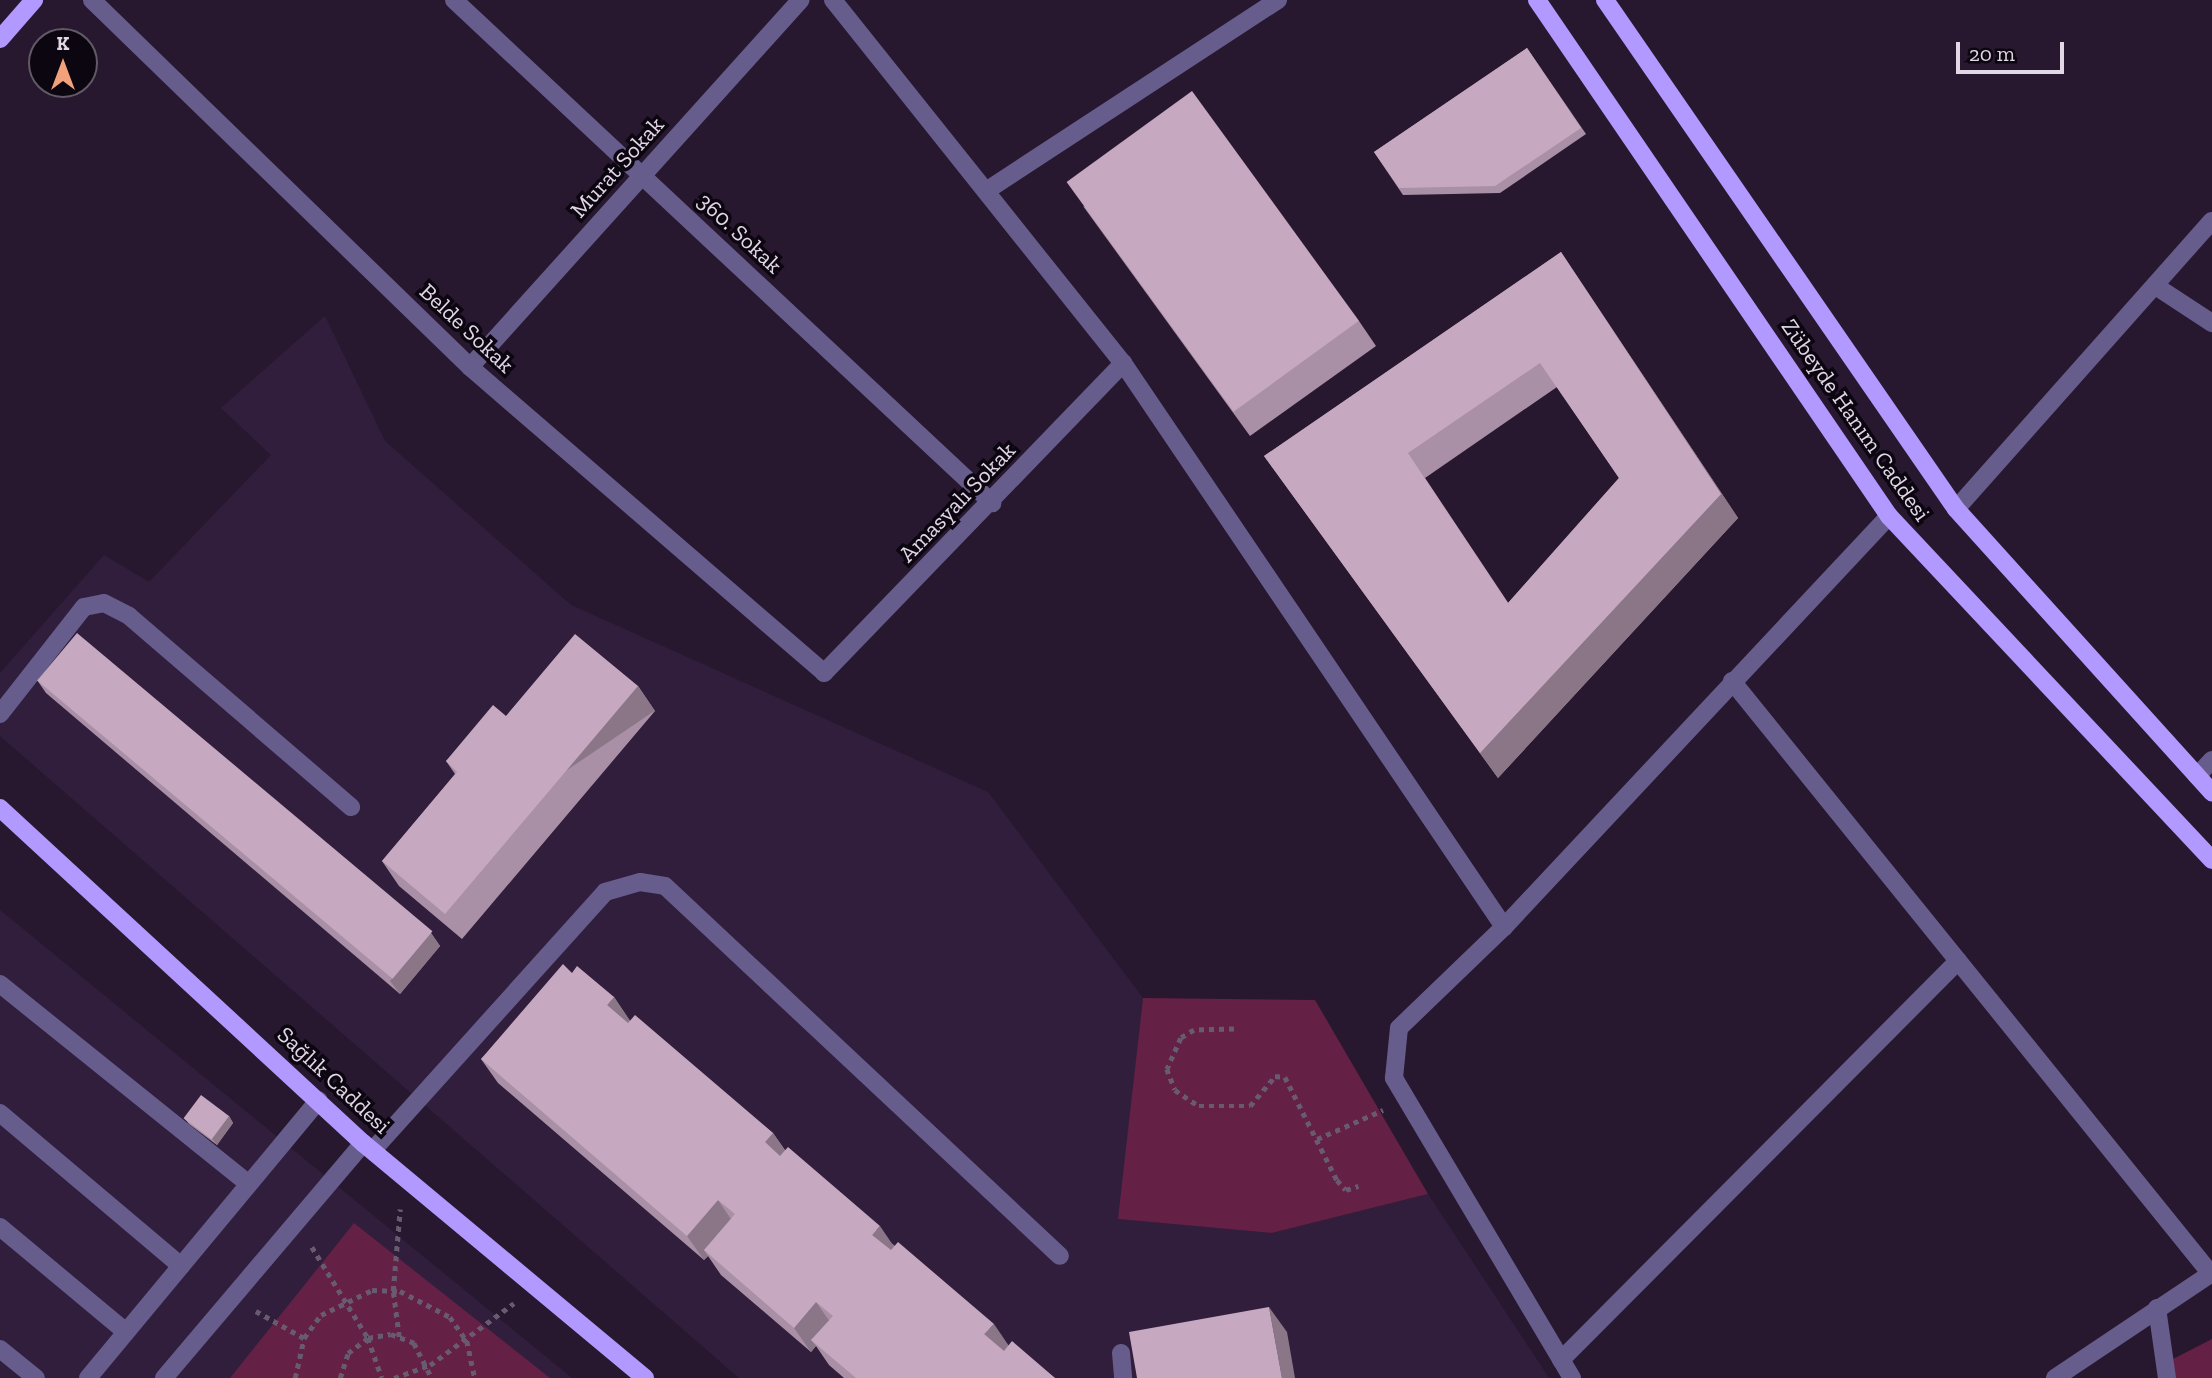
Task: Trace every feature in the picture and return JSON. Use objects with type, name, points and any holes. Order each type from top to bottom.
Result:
[{"type":"main road","points":[[0,40],[34,0]]},
{"type":"main road","name":"Zübeyde Hanım Caddesi","points":[[1537,0],[1889,516],[2212,860]]},
{"type":"main road","name":"Zübeyde Hanım Caddesi","points":[[1605,0],[1956,509],[2212,792]]},
{"type":"main road","name":"Sağlık Caddesi","points":[[2,813],[368,1146],[645,1378]]},
{"type":"street","name":"Belde Sokak","points":[[92,0],[470,367],[824,673]]},
{"type":"street","name":"360. Sokak","points":[[454,0],[992,503]]},
{"type":"street","name":"Murat Sokak","points":[[470,367],[801,0]]},
{"type":"street","points":[[833,0],[1123,363],[1504,927]]},
{"type":"street","points":[[986,191],[1278,0]]},
{"type":"street","points":[[1956,509],[2157,287],[2212,220]]},
{"type":"street","points":[[2157,287],[2212,323]]},
{"type":"street","name":"Amasyalı Sokak","points":[[824,673],[992,503],[1123,363]]},
{"type":"street","points":[[1572,1378],[1394,1078],[1399,1028],[1504,927],[1889,516]]},
{"type":"street","points":[[0,714],[84,607],[104,603],[129,616],[351,807]]},
{"type":"street","points":[[1732,681],[2212,1274],[2055,1378]]},
{"type":"street","points":[[2197,776],[2212,760]]},
{"type":"street","points":[[164,1378],[294,1219],[368,1146],[606,892],[640,882],[665,886],[1060,1256]]},
{"type":"street","points":[[1561,1360],[1958,961]]},
{"type":"street","points":[[0,984],[249,1184]]},
{"type":"street","points":[[88,1378],[318,1100]]},
{"type":"street","points":[[0,1114],[181,1266]]},
{"type":"street","points":[[0,1227],[125,1332]]},
{"type":"street","points":[[2157,1308],[2167,1378]]},
{"type":"street","points":[[0,1349],[36,1378]]},
{"type":"street","points":[[1122,1353],[1123,1378]]},
{"type":"path","points":[[1234,1028],[1194,1030],[1181,1038],[1167,1069],[1175,1090],[1199,1105],[1250,1106],[1275,1076],[1285,1077],[1337,1180],[1346,1190],[1358,1186]]},
{"type":"path","points":[[1317,1139],[1405,1097]]},
{"type":"path","points":[[399,1337],[393,1291],[403,1175]]},
{"type":"path","points":[[294,1219],[368,1338],[382,1378]]},
{"type":"path","points":[[394,1378],[430,1366],[467,1341],[535,1286]]},
{"type":"path","points":[[295,1378],[304,1338],[345,1299],[393,1291],[428,1300],[467,1341],[475,1378]]},
{"type":"path","points":[[230,1297],[304,1338]]},
{"type":"path","points":[[340,1378],[348,1353],[368,1338],[399,1337],[414,1343],[430,1366],[432,1378]]},
{"type":"shaded area","points":[[325,316],[385,441],[571,605],[988,792],[1143,998],[1119,1219],[1272,1233],[1428,1194],[1549,1378],[739,1378],[0,736],[0,673],[104,555],[149,582],[271,455],[221,408]]},
{"type":"shaded area","points":[[0,910],[572,1378],[0,1378]]},
{"type":"shaded area","points":[[1143,998],[1315,1000],[1428,1194],[1272,1233],[1118,1219]]},
{"type":"shaded area","points":[[354,1223],[550,1378],[230,1378]]},
{"type":"shaded area","points":[[2212,1339],[2212,1378],[2175,1378],[2173,1359]]},
{"type":"building","points":[[1527,48],[1581,128],[1495,186],[1399,188],[1374,152]]},
{"type":"building","points":[[1192,91],[1359,321],[1234,412],[1067,182]]},
{"type":"building","points":[[1561,252],[1721,494],[1480,753],[1264,456]],"holes":[[[1540,363],[1619,478],[1508,603],[1408,453]]]},
{"type":"building","points":[[77,633],[432,931],[393,979],[37,680]]},
{"type":"building","points":[[575,634],[638,686],[445,914],[382,861],[457,772],[446,761],[493,705],[506,716]]},
{"type":"building","points":[[563,964],[572,973],[577,966],[614,997],[607,1005],[628,1023],[635,1015],[773,1133],[765,1142],[780,1156],[788,1147],[880,1226],[872,1235],[891,1250],[898,1242],[994,1324],[984,1334],[1004,1351],[1012,1341],[1055,1378],[856,1378],[811,1340],[833,1316],[816,1302],[794,1328],[704,1250],[735,1214],[718,1200],[687,1236],[481,1059]]},
{"type":"building","points":[[201,1095],[229,1116],[211,1139],[184,1118]]},
{"type":"building","points":[[1269,1307],[1282,1378],[1137,1378],[1129,1332]]}]
